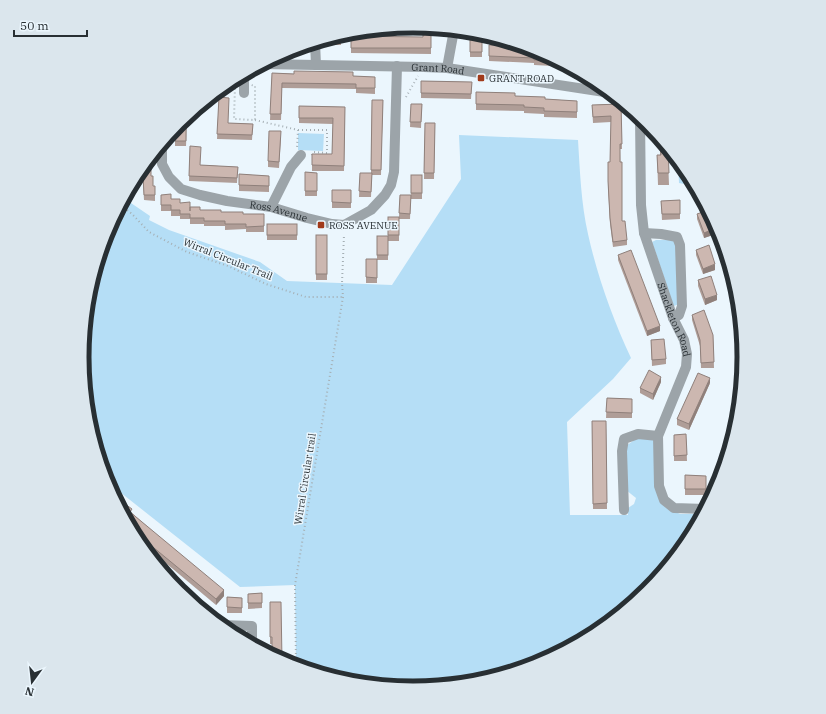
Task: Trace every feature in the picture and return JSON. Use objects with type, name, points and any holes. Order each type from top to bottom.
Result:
[{"type":"street","points":[[447,68],[453,36]]},
{"type":"street","points":[[315,48],[316,65]]},
{"type":"street","name":"Grant Road","points":[[274,64],[424,66],[447,68],[597,91]]},
{"type":"street","points":[[344,224],[371,210],[385,196],[391,185],[394,172],[397,66]]},
{"type":"street","points":[[244,81],[244,93]]},
{"type":"street","name":"Shackleton Road","points":[[640,126],[641,205],[644,233],[673,318],[684,340],[687,354],[686,367],[658,436],[659,486],[664,500],[674,508],[699,509]]},
{"type":"street","name":"Ross Avenue","points":[[162,152],[162,164],[169,177],[181,189],[227,201],[271,207],[332,224],[344,224]]},
{"type":"street","points":[[271,207],[291,167],[299,158]]},
{"type":"street","points":[[644,233],[677,237],[680,245],[682,306],[678,315],[673,318]]},
{"type":"street","points":[[624,510],[622,451],[624,439],[638,434],[658,436]]},
{"type":"street","points":[[232,625],[252,626],[252,639]]},
{"type":"path","points":[[396,113],[424,66]]},
{"type":"path","points":[[255,120],[298,130],[327,130],[327,153],[314,152],[309,160],[299,158],[298,130]]},
{"type":"path","name":"Wirral Circular Trail","points":[[125,208],[149,232],[187,252],[228,266],[266,284],[306,297],[343,296]]},
{"type":"path","name":"Wirral Circular trail","points":[[296,659],[295,585],[343,296],[344,224]]},
{"type":"shaded area","points":[[298,133],[324,134],[323,151],[298,150]]},
{"type":"shaded area","points":[[459,135],[578,140],[582,199],[592,250],[606,297],[631,358],[613,379],[567,422],[570,515],[628,515],[628,508],[634,504],[636,498],[626,490],[626,446],[637,438],[654,439],[665,507],[680,514],[697,514],[657,571],[627,601],[575,638],[556,648],[517,664],[497,670],[455,678],[413,681],[392,680],[350,675],[329,670],[296,659],[295,585],[240,587],[118,490],[100,441],[95,420],[90,378],[89,357],[92,315],[100,273],[106,253],[129,201],[150,216],[149,220],[169,230],[260,262],[287,281],[392,285],[461,179]]},
{"type":"shaded area","points":[[679,172],[687,184],[679,183]]},
{"type":"shaded area","points":[[656,240],[674,240],[676,246],[679,304],[674,306],[652,242]]},
{"type":"building","points":[[423,33],[431,34],[431,48],[351,48],[351,39],[369,36],[423,37]]},
{"type":"building","points":[[470,38],[482,40],[482,52],[470,52]]},
{"type":"building","points":[[489,45],[502,45],[542,60],[534,60],[534,58],[489,56]]},
{"type":"building","points":[[294,71],[353,72],[353,76],[375,77],[375,88],[356,88],[356,84],[282,83],[281,114],[270,114],[272,73],[294,74]]},
{"type":"building","points":[[421,81],[472,82],[471,94],[421,93]]},
{"type":"building","points":[[476,92],[515,93],[515,96],[545,97],[545,99],[577,101],[577,112],[544,111],[544,108],[524,107],[524,105],[476,104]]},
{"type":"building","points":[[219,98],[229,98],[228,123],[253,124],[252,135],[217,134]]},
{"type":"building","points":[[372,100],[383,100],[381,170],[371,170]]},
{"type":"building","points":[[411,104],[422,104],[421,122],[410,122]]},
{"type":"building","points":[[615,104],[621,108],[622,144],[620,144],[620,162],[622,162],[622,221],[625,221],[627,240],[613,242],[608,181],[611,116],[593,117],[592,105]]},
{"type":"building","points":[[299,106],[345,107],[344,166],[312,165],[312,154],[332,154],[333,118],[299,118]]},
{"type":"building","points":[[425,123],[435,123],[434,173],[424,173]]},
{"type":"building","points":[[186,126],[186,141],[175,141],[175,137]]},
{"type":"building","points":[[269,131],[281,131],[279,162],[268,161]]},
{"type":"building","points":[[190,146],[201,147],[200,165],[238,167],[237,178],[189,176]]},
{"type":"building","points":[[661,148],[668,158],[669,173],[658,173],[657,155],[661,155]]},
{"type":"building","points":[[151,167],[153,186],[155,186],[155,195],[144,195],[143,178]]},
{"type":"building","points":[[305,172],[317,173],[317,191],[305,191]]},
{"type":"building","points":[[360,173],[372,173],[371,192],[359,191]]},
{"type":"building","points":[[239,174],[269,176],[269,186],[239,185]]},
{"type":"building","points":[[411,175],[422,175],[422,193],[411,193]]},
{"type":"building","points":[[332,190],[351,190],[351,203],[332,202]]},
{"type":"building","points":[[171,194],[171,199],[180,199],[180,203],[190,202],[190,207],[200,207],[200,210],[243,212],[243,214],[264,214],[264,226],[246,227],[246,224],[225,224],[225,221],[204,221],[204,218],[190,218],[190,214],[180,214],[180,210],[171,210],[171,205],[161,205],[161,195]]},
{"type":"building","points":[[400,195],[411,195],[410,214],[399,213]]},
{"type":"building","points":[[680,200],[680,214],[662,214],[661,201]]},
{"type":"building","points":[[703,212],[711,230],[704,233],[697,214]]},
{"type":"building","points":[[388,217],[399,217],[399,235],[388,235]]},
{"type":"building","points":[[267,224],[297,224],[297,235],[267,235]]},
{"type":"building","points":[[316,235],[327,235],[327,274],[316,274]]},
{"type":"building","points":[[377,236],[388,236],[388,255],[377,255]]},
{"type":"building","points":[[709,245],[715,264],[703,269],[696,250]]},
{"type":"building","points":[[631,250],[660,326],[647,331],[618,255]]},
{"type":"building","points":[[366,259],[377,259],[377,278],[366,277]]},
{"type":"building","points":[[711,276],[717,295],[705,299],[698,280]]},
{"type":"building","points":[[704,310],[713,335],[714,362],[701,363],[700,340],[692,315]]},
{"type":"building","points":[[664,339],[666,359],[652,360],[651,340]]},
{"type":"building","points":[[649,370],[661,377],[653,394],[640,388]]},
{"type":"building","points":[[698,373],[710,378],[689,424],[677,419]]},
{"type":"building","points":[[607,398],[632,399],[632,413],[606,412]]},
{"type":"building","points":[[592,421],[606,421],[607,503],[593,504]]},
{"type":"building","points":[[686,434],[687,455],[674,456],[674,435]]},
{"type":"building","points":[[685,475],[706,476],[706,489],[685,489]]},
{"type":"building","points":[[124,505],[132,509],[130,512],[224,590],[216,599],[149,543]]},
{"type":"building","points":[[262,593],[262,603],[248,603],[248,594]]},
{"type":"building","points":[[227,597],[242,598],[242,608],[227,607]]},
{"type":"building","points":[[270,602],[281,602],[282,653],[272,649],[272,637],[270,637]]},
{"type":"place","name":"GRANT ROAD","points":[[481,78]]},
{"type":"place","name":"ROSS AVENUE","points":[[321,225]]}]
